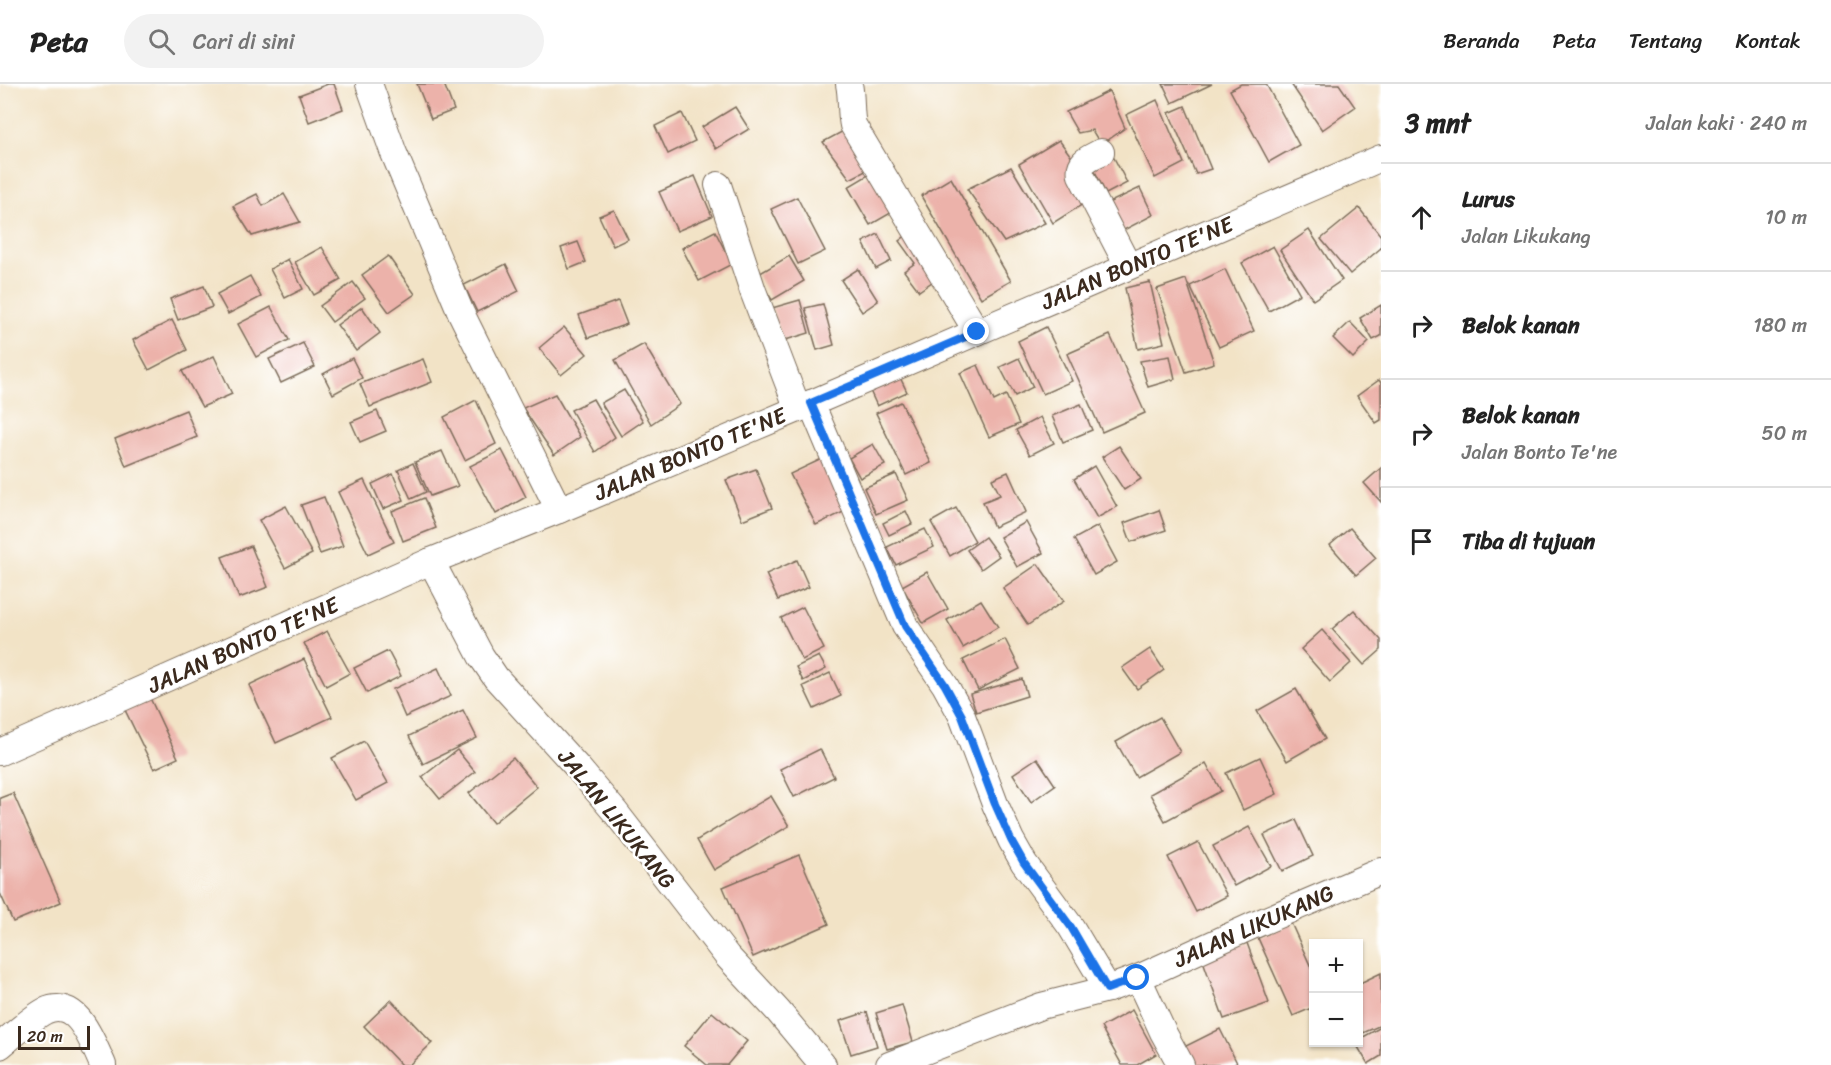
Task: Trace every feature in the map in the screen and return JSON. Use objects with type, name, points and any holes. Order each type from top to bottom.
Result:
[{"type":"street","points":[[369,84],[393,151],[461,313],[559,510]]},
{"type":"street","points":[[849,84],[853,125],[977,332]]},
{"type":"street","points":[[1101,152],[1083,162],[1080,168],[1081,175],[1128,266]]},
{"type":"street","name":"JALAN BONTO TE'NE","points":[[0,752],[431,561],[559,510],[1381,158]]},
{"type":"street","points":[[718,185],[753,291],[905,626],[945,685],[962,716],[1011,840],[1024,863],[1071,927],[1107,989]]},
{"type":"street","name":"JALAN LIKUKANG","points":[[431,561],[481,656],[496,678],[578,768],[616,813],[727,956],[778,1011],[823,1065]]},
{"type":"street","name":"JALAN LIKUKANG","points":[[889,1065],[1041,1006],[1107,989],[1137,978],[1381,871]]},
{"type":"street","points":[[1137,978],[1181,1065]]},
{"type":"street","points":[[0,1046],[44,1011],[63,1008],[73,1013],[86,1030],[103,1065]]},
{"type":"building","points":[[334,84],[343,109],[309,122],[299,95]]},
{"type":"building","points":[[417,84],[444,84],[454,110],[431,119]]},
{"type":"building","points":[[1163,84],[1212,84],[1172,103]]},
{"type":"building","points":[[1241,84],[1266,84],[1299,145],[1269,162],[1230,90]]},
{"type":"building","points":[[1291,84],[1339,84],[1355,107],[1322,130]]},
{"type":"building","points":[[1109,91],[1125,128],[1101,145],[1092,130],[1078,133],[1066,112]]},
{"type":"building","points":[[1157,100],[1184,163],[1155,178],[1126,115]]},
{"type":"building","points":[[1185,106],[1211,169],[1196,174],[1169,113]]},
{"type":"building","points":[[735,107],[749,129],[716,149],[702,127]]},
{"type":"building","points":[[682,113],[695,141],[668,154],[655,126]]},
{"type":"building","points":[[862,121],[887,160],[850,179],[823,142]]},
{"type":"building","points":[[1059,140],[1099,194],[1053,223],[1019,164]]},
{"type":"building","points":[[1112,154],[1127,183],[1106,194],[1091,163]]},
{"type":"building","points":[[885,165],[908,203],[870,225],[848,187]]},
{"type":"building","points":[[1011,167],[1045,223],[1004,242],[967,189]]},
{"type":"building","points":[[695,176],[712,216],[677,231],[659,192]]},
{"type":"building","points":[[951,178],[1011,281],[981,298],[921,196]]},
{"type":"building","points":[[1140,188],[1153,215],[1122,231],[1108,203]]},
{"type":"building","points":[[257,194],[263,206],[284,194],[300,222],[252,236],[233,206]]},
{"type":"building","points":[[797,197],[825,251],[798,264],[771,209]]},
{"type":"building","points":[[1359,208],[1381,236],[1381,248],[1350,274],[1321,239]]},
{"type":"building","points":[[614,210],[628,239],[613,246],[599,216]]},
{"type":"building","points":[[915,229],[946,272],[919,291],[904,271],[915,263],[899,241]]},
{"type":"building","points":[[1309,230],[1342,280],[1313,300],[1280,250]]},
{"type":"building","points":[[715,231],[732,264],[699,281],[682,248]]},
{"type":"building","points":[[878,234],[891,261],[876,269],[863,242]]},
{"type":"building","points":[[578,242],[586,262],[569,269],[561,248]]},
{"type":"building","points":[[1273,246],[1300,294],[1269,311],[1242,263]]},
{"type":"building","points":[[322,247],[341,280],[314,295],[295,262]]},
{"type":"building","points":[[388,256],[415,294],[389,312],[362,275]]},
{"type":"building","points":[[789,256],[804,281],[772,300],[757,275]]},
{"type":"building","points":[[288,259],[303,289],[285,298],[270,269]]},
{"type":"building","points":[[506,264],[519,291],[477,312],[464,285]]},
{"type":"building","points":[[858,269],[878,301],[862,312],[841,280]]},
{"type":"building","points":[[1225,269],[1254,331],[1219,347],[1190,286]]},
{"type":"building","points":[[250,276],[261,297],[228,314],[217,294]]},
{"type":"building","points":[[1186,279],[1214,363],[1186,372],[1157,289]]},
{"type":"building","points":[[353,282],[365,298],[332,322],[320,306]]},
{"type":"building","points":[[1150,282],[1164,343],[1138,349],[1125,288]]},
{"type":"building","points":[[204,286],[212,307],[178,320],[170,299]]},
{"type":"building","points":[[800,300],[809,333],[782,341],[772,308]]},
{"type":"building","points":[[618,301],[627,324],[588,338],[579,315]]},
{"type":"building","points":[[823,304],[834,345],[817,350],[805,308]]},
{"type":"building","points":[[1381,305],[1381,336],[1373,340],[1360,318]]},
{"type":"building","points":[[271,307],[289,340],[256,357],[238,324]]},
{"type":"building","points":[[362,307],[380,333],[356,351],[337,325]]},
{"type":"building","points":[[172,320],[187,350],[149,370],[133,340]]},
{"type":"building","points":[[1350,322],[1369,342],[1353,358],[1333,338]]},
{"type":"building","points":[[564,327],[587,354],[561,375],[539,348]]},
{"type":"building","points":[[1046,327],[1072,381],[1043,394],[1018,341]]},
{"type":"building","points":[[1110,335],[1145,413],[1102,432],[1067,354]]},
{"type":"building","points":[[303,343],[315,367],[281,383],[269,359]]},
{"type":"building","points":[[644,344],[680,404],[651,424],[615,360]]},
{"type":"building","points":[[214,356],[232,394],[202,407],[182,371]]},
{"type":"building","points":[[1170,356],[1175,379],[1148,387],[1140,361]]},
{"type":"building","points":[[352,358],[362,378],[333,394],[323,374]]},
{"type":"building","points":[[1019,358],[1033,387],[1015,396],[1000,367]]},
{"type":"building","points":[[423,359],[432,382],[370,407],[360,384]]},
{"type":"building","points":[[978,365],[994,401],[1006,395],[1019,424],[989,437],[960,373]]},
{"type":"building","points":[[896,369],[907,392],[877,406],[866,382]]},
{"type":"building","points":[[1379,380],[1381,383],[1381,420],[1376,423],[1357,396]]},
{"type":"building","points":[[624,390],[643,421],[621,436],[601,403]]},
{"type":"building","points":[[555,394],[580,437],[554,455],[523,408]]},
{"type":"building","points":[[593,399],[615,437],[595,452],[571,410]]},
{"type":"building","points":[[476,400],[496,444],[465,460],[444,417]]},
{"type":"building","points":[[901,402],[931,463],[906,475],[876,413]]},
{"type":"building","points":[[1081,404],[1092,430],[1063,442],[1052,416]]},
{"type":"building","points":[[186,410],[197,437],[126,466],[115,439]]},
{"type":"building","points":[[377,411],[386,431],[360,442],[351,422]]},
{"type":"building","points":[[1040,417],[1054,443],[1030,455],[1016,430]]},
{"type":"building","points":[[873,444],[885,465],[860,478],[849,458]]},
{"type":"building","points":[[1119,446],[1141,479],[1124,490],[1102,457]]},
{"type":"building","points":[[502,450],[526,497],[496,514],[470,466]]},
{"type":"building","points":[[442,451],[458,486],[430,496],[415,462]]},
{"type":"building","points":[[826,457],[852,508],[816,525],[790,474]]},
{"type":"building","points":[[413,463],[426,492],[411,499],[398,470]]},
{"type":"building","points":[[1094,466],[1117,507],[1097,518],[1074,479]]},
{"type":"building","points":[[1381,468],[1381,502],[1364,483]]},
{"type":"building","points":[[756,469],[772,508],[742,520],[726,480]]},
{"type":"building","points":[[1008,472],[1026,512],[994,527],[983,502],[1000,495],[992,479]]},
{"type":"building","points":[[393,474],[404,500],[383,509],[372,484]]},
{"type":"building","points":[[896,474],[908,500],[876,514],[864,488]]},
{"type":"building","points":[[364,480],[394,542],[368,554],[338,492]]},
{"type":"building","points":[[324,497],[343,546],[320,554],[301,505]]},
{"type":"building","points":[[424,498],[436,528],[403,541],[392,511]]},
{"type":"building","points":[[286,506],[312,554],[285,568],[259,520]]},
{"type":"building","points":[[956,508],[975,541],[950,556],[931,522]]},
{"type":"building","points":[[1159,510],[1166,530],[1131,542],[1124,523]]},
{"type":"building","points":[[906,511],[912,524],[889,535],[883,523]]},
{"type":"building","points":[[1026,522],[1043,553],[1017,567],[1000,537]]},
{"type":"building","points":[[1098,526],[1117,562],[1094,575],[1074,539]]},
{"type":"building","points":[[1350,528],[1376,558],[1356,575],[1330,545]]},
{"type":"building","points":[[925,529],[934,547],[896,565],[887,547]]},
{"type":"building","points":[[985,537],[999,556],[981,569],[967,550]]},
{"type":"building","points":[[251,546],[268,587],[239,598],[222,557]]},
{"type":"building","points":[[797,560],[809,587],[778,600],[766,574]]},
{"type":"building","points":[[1038,564],[1064,601],[1028,625],[1003,588]]},
{"type":"building","points":[[927,572],[948,609],[923,623],[902,586]]},
{"type":"building","points":[[981,600],[998,627],[963,648],[947,620]]},
{"type":"building","points":[[803,607],[824,649],[802,660],[781,618]]},
{"type":"building","points":[[1354,610],[1381,640],[1381,650],[1364,665],[1332,629]]},
{"type":"building","points":[[1322,630],[1351,663],[1330,682],[1301,649]]},
{"type":"building","points":[[327,631],[350,673],[326,686],[304,643]]},
{"type":"building","points":[[1005,639],[1020,669],[978,690],[963,660]]},
{"type":"building","points":[[1150,649],[1164,670],[1137,689],[1122,668]]},
{"type":"building","points":[[388,651],[401,676],[367,693],[354,668]]},
{"type":"building","points":[[819,656],[826,669],[803,681],[796,667]]},
{"type":"building","points":[[304,659],[332,717],[276,743],[249,685]]},
{"type":"building","points":[[438,668],[451,696],[405,717],[393,689]]},
{"type":"building","points":[[830,673],[841,696],[814,709],[803,686]]},
{"type":"building","points":[[1022,679],[1027,696],[976,712],[970,694]]},
{"type":"building","points":[[1296,689],[1325,739],[1287,761],[1257,711]]},
{"type":"building","points":[[150,698],[178,758],[154,769],[125,710]]},
{"type":"building","points":[[463,710],[477,738],[423,764],[409,736]]},
{"type":"building","points":[[1160,717],[1180,752],[1136,777],[1116,742]]},
{"type":"building","points":[[364,741],[388,783],[356,800],[332,758]]},
{"type":"building","points":[[820,749],[834,777],[794,797],[780,769]]},
{"type":"building","points":[[457,750],[475,772],[440,799],[422,777]]},
{"type":"building","points":[[1260,757],[1277,794],[1243,810],[1226,773]]},
{"type":"building","points":[[513,758],[537,787],[493,823],[469,793]]},
{"type":"building","points":[[1037,758],[1055,785],[1031,802],[1013,774]]},
{"type":"building","points":[[1206,763],[1221,791],[1165,821],[1150,794]]},
{"type":"building","points":[[13,793],[61,902],[13,922],[0,893],[0,798]]},
{"type":"building","points":[[771,796],[789,826],[714,870],[697,840]]},
{"type":"building","points":[[1296,820],[1313,856],[1282,871],[1264,835]]},
{"type":"building","points":[[1249,827],[1271,866],[1234,886],[1213,846]]},
{"type":"building","points":[[1198,842],[1227,896],[1196,912],[1168,857]]},
{"type":"building","points":[[799,855],[829,924],[753,957],[723,887]]},
{"type":"building","points":[[1291,923],[1309,963],[1309,1009],[1293,1016],[1258,938]]},
{"type":"building","points":[[1247,943],[1269,1003],[1224,1019],[1202,958]]},
{"type":"building","points":[[1381,973],[1381,1025],[1363,1033],[1363,993],[1363,982]]},
{"type":"building","points":[[391,1000],[432,1043],[409,1065],[401,1065],[364,1026]]},
{"type":"building","points":[[902,1005],[913,1042],[887,1049],[876,1013]]},
{"type":"building","points":[[1132,1010],[1156,1054],[1137,1065],[1122,1065],[1101,1027]]},
{"type":"building","points":[[712,1012],[747,1041],[727,1065],[707,1065],[684,1046]]},
{"type":"building","points":[[867,1012],[877,1046],[851,1054],[840,1021]]},
{"type":"building","points":[[1381,1027],[1381,1056],[1368,1064],[1358,1047],[1363,1047],[1363,1037]]},
{"type":"building","points":[[1220,1029],[1237,1063],[1233,1065],[1189,1065],[1180,1049]]},
{"type":"route","points":[[977,332],[811,403],[905,626],[945,685],[962,716],[995,804],[1024,863],[1071,927],[1107,989],[1137,978]]}]
